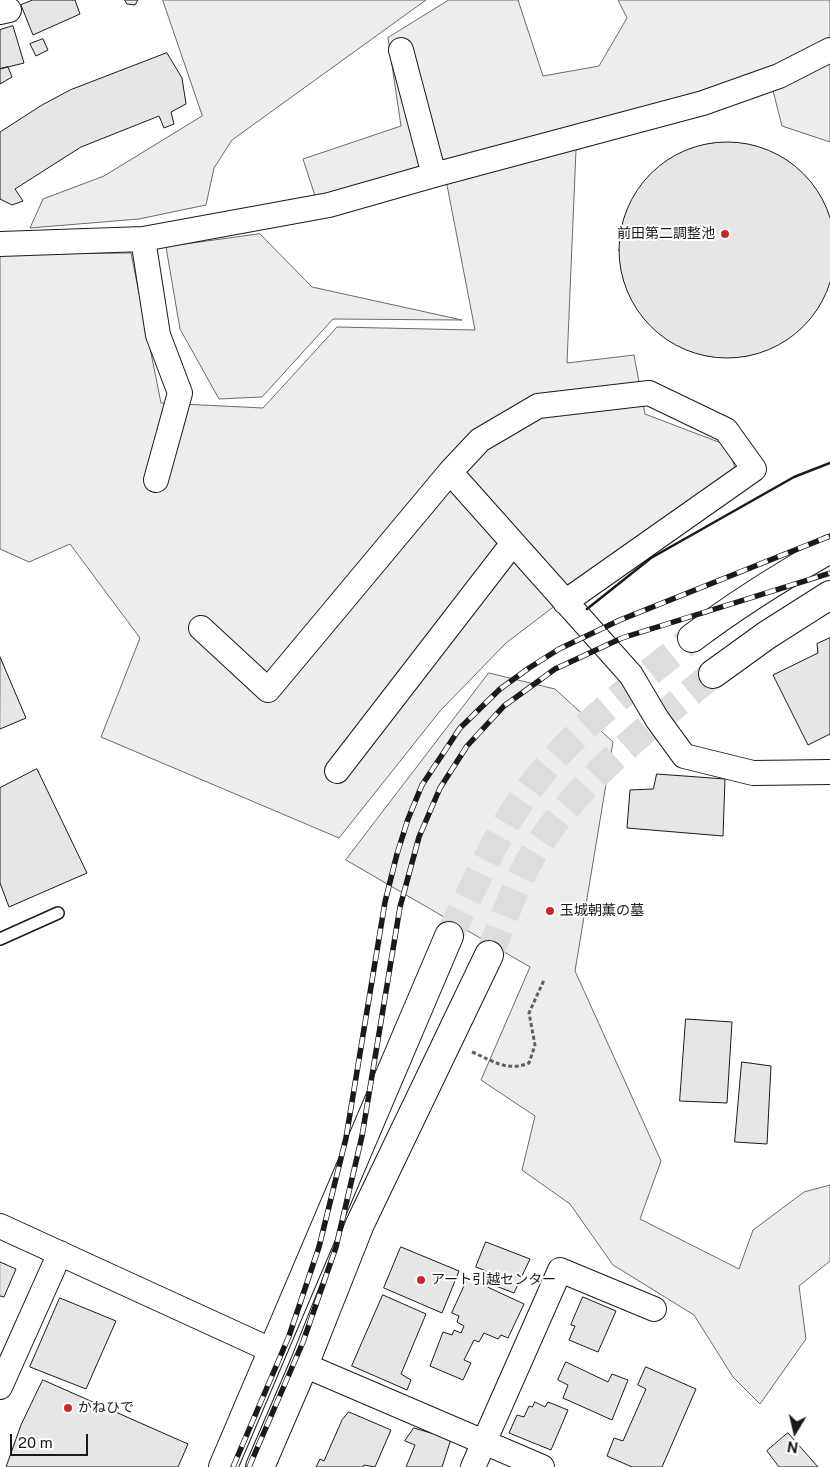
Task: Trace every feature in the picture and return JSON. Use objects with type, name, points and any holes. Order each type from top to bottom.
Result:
[{"type":"street","points":[[402,50],[434,175]]},
{"type":"street","points":[[0,244],[143,238],[329,205],[434,175],[703,104],[779,76],[830,50]]},
{"type":"street","points":[[143,238],[158,334],[180,393],[156,480]]},
{"type":"street","points":[[202,628],[268,690],[450,472],[480,440],[538,406],[649,393],[726,430],[754,469],[565,602]]},
{"type":"street","points":[[450,472],[631,675],[657,719],[684,756],[753,773],[830,772]]},
{"type":"street","points":[[338,771],[513,543]]},
{"type":"street","points":[[692,638],[783,575],[830,549]]},
{"type":"street","points":[[713,674],[767,635],[830,595]]},
{"type":"street","points":[[223,1467],[449,936]]},
{"type":"street","points":[[260,1467],[304,1365],[360,1224],[489,955]]},
{"type":"street","points":[[0,1226],[273,1351]]},
{"type":"street","points":[[0,1387],[60,1253]]},
{"type":"street","points":[[474,1467],[560,1270],[654,1309]]},
{"type":"street","points":[[304,1365],[542,1467]]},
{"type":"lane","points":[[0,940],[58,913]]},
{"type":"path","points":[[470,1050],[507,1067],[519,1068],[530,1064],[535,1045],[529,1013],[544,980]]},
{"type":"shaded area","points":[[163,0],[426,0],[232,140],[214,168],[206,205],[139,219],[30,228],[43,199],[104,176],[202,116]]},
{"type":"shaded area","points":[[449,0],[518,0],[543,76],[599,66],[627,18],[618,0],[830,0],[830,142],[782,126],[772,87],[576,150],[567,363],[634,355],[645,414],[729,446],[735,469],[506,643],[440,711],[339,838],[101,737],[140,638],[70,544],[29,562],[0,549],[0,254],[131,253],[161,403],[263,408],[337,327],[475,330],[442,159],[316,199],[303,159],[401,126],[388,38]]},
{"type":"shaded area","points":[[260,234],[312,287],[462,320],[333,319],[262,397],[219,399],[180,329],[166,247]]},
{"type":"shaded area","points":[[489,673],[555,689],[613,742],[575,971],[661,1161],[640,1219],[739,1269],[753,1230],[804,1192],[830,1185],[830,1261],[799,1286],[806,1339],[760,1404],[733,1377],[694,1315],[613,1265],[570,1204],[522,1170],[535,1116],[481,1080],[530,967],[346,860]]},
{"type":"building","points":[[33,0],[75,0],[80,14],[33,35],[21,5]]},
{"type":"building","points":[[125,0],[138,0],[135,5],[127,4]]},
{"type":"building","points":[[13,26],[24,63],[0,69],[0,30]]},
{"type":"building","points":[[43,39],[48,50],[36,56],[30,44]]},
{"type":"building","points":[[167,53],[182,78],[186,104],[171,112],[174,124],[164,128],[159,116],[81,147],[15,189],[23,201],[12,205],[0,199],[0,132],[42,105],[70,90]]},
{"type":"building","points":[[8,67],[12,77],[0,84],[0,69]]},
{"type":"building","name":"前田第二調整池","points":[[738,142],[768,150],[778,155],[796,166],[811,181],[827,209],[835,239],[835,261],[827,291],[811,319],[796,334],[768,350],[748,356],[716,358],[686,350],[676,345],[658,334],[643,319],[627,291],[621,271],[619,239],[627,209],[632,199],[643,181],[658,166],[686,150],[706,144]]},
{"type":"building","points":[[830,638],[830,734],[808,745],[773,675],[818,653],[817,644]]},
{"type":"building","points":[[0,657],[26,718],[0,729]]},
{"type":"building","points":[[37,769],[87,873],[9,907],[0,883],[0,788]]},
{"type":"building","points":[[657,774],[725,779],[723,836],[627,828],[630,790],[653,789]]},
{"type":"building","points":[[686,1019],[732,1022],[727,1103],[680,1101]]},
{"type":"building","points":[[742,1062],[771,1066],[767,1144],[735,1142]]},
{"type":"building","points":[[486,1242],[530,1259],[514,1293],[483,1281],[486,1271],[476,1267]]},
{"type":"building","name":"アート引越センター","points":[[401,1247],[459,1271],[442,1313],[384,1288]]},
{"type":"building","points":[[0,1262],[16,1269],[4,1297],[0,1296]]},
{"type":"building","points":[[468,1278],[524,1304],[508,1338],[501,1335],[498,1339],[484,1333],[479,1342],[474,1340],[464,1360],[471,1363],[463,1380],[430,1366],[443,1332],[452,1335],[454,1330],[461,1333],[464,1326],[457,1322],[459,1316],[452,1313]]},
{"type":"building","points":[[383,1295],[426,1314],[401,1374],[411,1380],[407,1390],[352,1366]]},
{"type":"building","points":[[583,1297],[616,1311],[598,1352],[569,1340],[575,1326],[571,1325]]},
{"type":"building","points":[[60,1298],[116,1321],[86,1389],[30,1367]]},
{"type":"building","points":[[566,1362],[608,1382],[612,1374],[628,1380],[612,1420],[563,1398],[568,1385],[558,1380]]},
{"type":"building","points":[[646,1367],[696,1389],[662,1467],[632,1467],[607,1456],[614,1438],[623,1441],[646,1389],[638,1385]]},
{"type":"building","name":"かねひで","points":[[43,1380],[188,1444],[178,1467],[6,1467],[21,1425]]},
{"type":"building","points":[[535,1402],[545,1407],[548,1402],[568,1410],[551,1450],[509,1433],[517,1415],[524,1417],[529,1406],[532,1407]]},
{"type":"building","points":[[349,1412],[391,1430],[375,1467],[364,1465],[363,1467],[316,1467],[320,1459],[324,1461],[342,1420]]},
{"type":"building","points":[[414,1428],[451,1439],[442,1467],[406,1467],[415,1445],[405,1441]]},
{"type":"building","points":[[788,1433],[818,1467],[779,1467],[767,1451]]},
{"type":"tunnel","points":[[449,936],[500,834],[538,778],[578,734],[623,694],[692,638]]},
{"type":"tunnel","points":[[489,955],[526,867],[564,811],[586,786],[635,739],[713,674]]},
{"type":"railway","points":[[233,1467],[289,1336],[319,1247],[346,1138],[385,902],[408,819],[422,785],[460,728],[500,689],[559,649],[620,620],[830,536]]},
{"type":"railway","points":[[249,1467],[303,1342],[336,1247],[362,1136],[400,907],[419,837],[440,788],[467,746],[504,706],[555,669],[622,638],[830,573]]},
{"type":"wall","points":[[587,609],[651,558],[794,477],[830,463]]},
{"type":"place","name":"前田第二調整池","points":[[725,234]]},
{"type":"place","name":"玉城朝薫の墓","points":[[550,911]]},
{"type":"place","name":"アート引越センター","points":[[421,1280]]},
{"type":"place","name":"かねひで","points":[[68,1408]]}]
